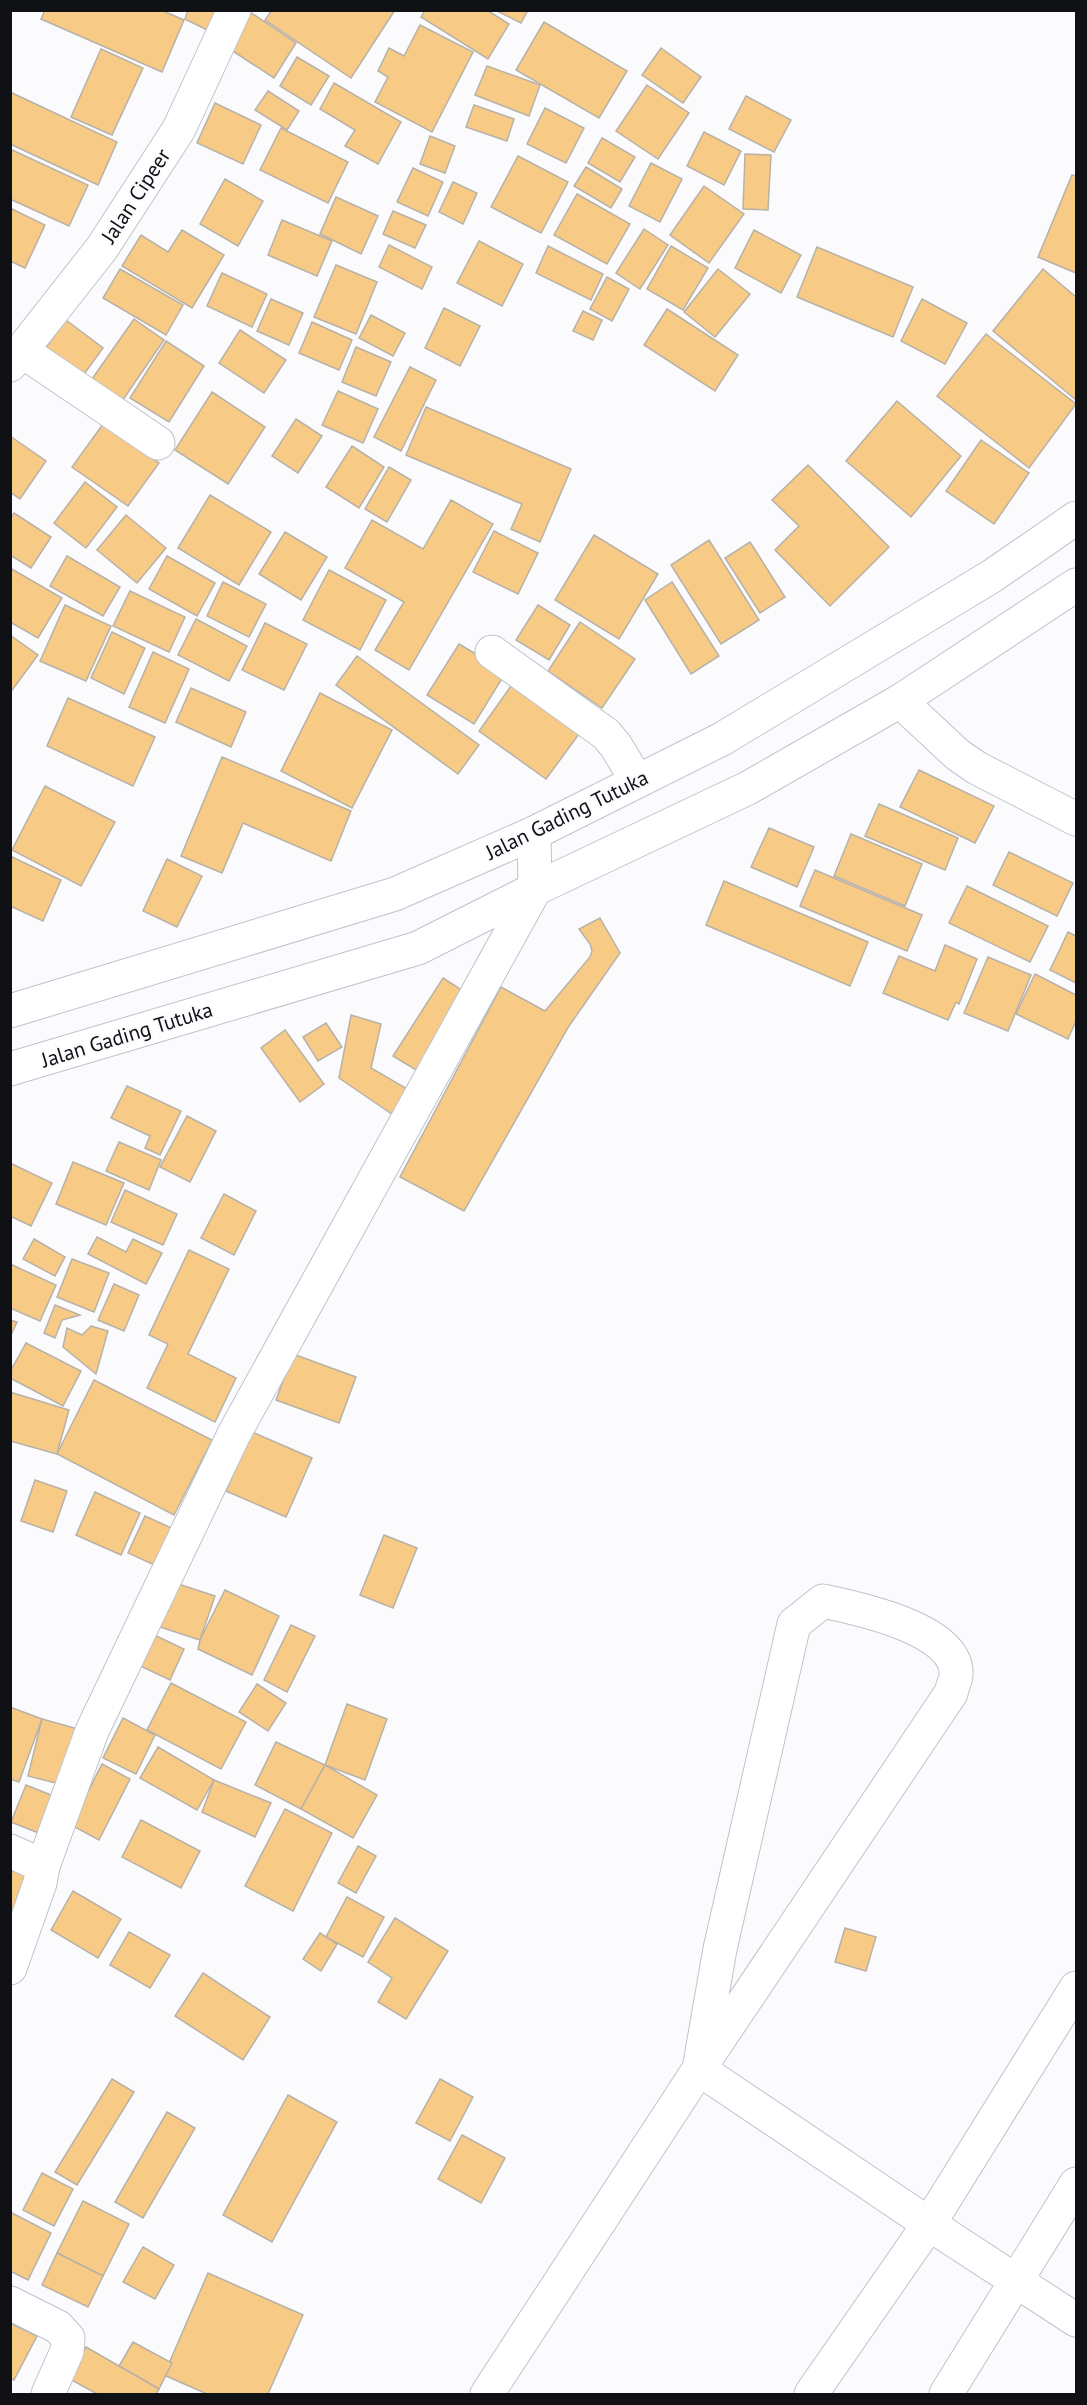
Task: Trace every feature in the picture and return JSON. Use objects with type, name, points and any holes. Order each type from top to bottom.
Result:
[{"type":"street","name":"Jalan Cipeer","points":[[16,358],[102,248],[179,129],[234,10]]},
{"type":"street","points":[[16,358],[158,443]]},
{"type":"street","name":"Jalan Gading Tutuka","points":[[10,1011],[395,894],[534,833],[722,739],[992,576],[1077,518]]},
{"type":"street","name":"Jalan Gading Tutuka","points":[[10,1069],[418,948],[535,889],[748,788],[900,701],[1077,585]]},
{"type":"street","points":[[492,652],[606,734],[637,781]]},
{"type":"street","points":[[900,701],[958,755],[977,768],[1077,819]]},
{"type":"street","points":[[10,1968],[40,1883],[43,1866],[92,1731],[234,1434],[535,889],[534,833]]},
{"type":"street","points":[[487,2394],[699,2069],[951,1692],[957,1674],[952,1656],[931,1636],[876,1612],[823,1600],[794,1624],[720,1949],[699,2069]]},
{"type":"street","points":[[10,1851],[43,1866]]},
{"type":"street","points":[[811,2394],[929,2224],[1077,1988]]},
{"type":"street","points":[[699,2069],[929,2224],[1077,2319]]},
{"type":"street","points":[[946,2394],[1077,2184]]},
{"type":"street","points":[[10,2303],[58,2327],[68,2338],[67,2351],[48,2394]]},
{"type":"building","points":[[45,10],[161,10],[184,20],[162,72],[41,19]]},
{"type":"building","points":[[188,10],[226,10],[215,34],[185,19]]},
{"type":"building","points":[[247,10],[296,43],[274,78],[222,44]]},
{"type":"building","points":[[272,10],[395,10],[351,78],[265,20]]},
{"type":"building","points":[[425,10],[487,10],[509,24],[488,59],[421,17]]},
{"type":"building","points":[[495,10],[528,10],[521,23]]},
{"type":"building","points":[[544,22],[627,71],[599,118],[516,70]]},
{"type":"building","points":[[420,25],[473,52],[432,132],[375,102],[388,77],[378,71],[389,48],[404,56]]},
{"type":"building","points":[[661,48],[701,77],[683,103],[642,75]]},
{"type":"building","points":[[101,49],[143,68],[112,135],[71,117]]},
{"type":"building","points":[[297,57],[329,76],[311,105],[280,86]]},
{"type":"building","points":[[487,66],[540,85],[529,116],[475,95]]},
{"type":"building","points":[[334,83],[401,122],[378,164],[345,146],[355,130],[320,109]]},
{"type":"building","points":[[647,85],[689,113],[658,159],[616,131]]},
{"type":"building","points":[[268,91],[299,111],[287,130],[255,110]]},
{"type":"building","points":[[10,92],[117,142],[98,185],[10,144]]},
{"type":"building","points":[[746,96],[791,120],[774,152],[729,129]]},
{"type":"building","points":[[215,103],[261,125],[243,164],[197,143]]},
{"type":"building","points":[[474,105],[514,119],[507,141],[466,127]]},
{"type":"building","points":[[545,108],[584,128],[566,163],[527,144]]},
{"type":"building","points":[[281,128],[348,162],[328,203],[260,170]]},
{"type":"building","points":[[704,132],[741,151],[724,185],[687,166]]},
{"type":"building","points":[[430,136],[455,146],[445,173],[420,164]]},
{"type":"building","points":[[602,138],[635,157],[620,182],[588,163]]},
{"type":"building","points":[[10,149],[88,185],[69,226],[10,199]]},
{"type":"building","points":[[745,154],[771,155],[768,210],[743,209]]},
{"type":"building","points":[[518,156],[568,182],[541,233],[491,207]]},
{"type":"building","points":[[651,163],[682,179],[660,222],[629,206]]},
{"type":"building","points":[[586,167],[622,189],[611,208],[574,186]]},
{"type":"building","points":[[413,168],[443,182],[428,216],[397,202]]},
{"type":"building","points":[[1072,175],[1076,176],[1076,273],[1038,257]]},
{"type":"building","points":[[225,179],[263,201],[238,246],[200,224]]},
{"type":"building","points":[[453,182],[477,193],[463,224],[439,212]]},
{"type":"building","points":[[704,186],[744,214],[709,263],[670,235]]},
{"type":"building","points":[[577,194],[630,224],[607,264],[554,235]]},
{"type":"building","points":[[336,197],[378,216],[361,254],[320,234]]},
{"type":"building","points":[[10,208],[45,225],[25,268],[10,261]]},
{"type":"building","points":[[393,211],[426,225],[415,248],[383,234]]},
{"type":"building","points":[[282,220],[332,241],[317,276],[268,255]]},
{"type":"building","points":[[644,229],[668,245],[640,289],[616,273]]},
{"type":"building","points":[[182,230],[224,255],[192,308],[122,266],[141,235],[168,252]]},
{"type":"building","points":[[754,230],[801,255],[781,293],[735,268]]},
{"type":"building","points":[[479,241],[523,264],[502,306],[457,283]]},
{"type":"building","points":[[389,245],[432,267],[422,289],[379,267]]},
{"type":"building","points":[[548,246],[603,274],[591,300],[536,273]]},
{"type":"building","points":[[671,246],[708,268],[683,310],[647,289]]},
{"type":"building","points":[[817,247],[913,287],[893,337],[797,297]]},
{"type":"building","points":[[336,265],[377,282],[356,334],[314,317]]},
{"type":"building","points":[[120,269],[183,305],[166,335],[103,298]]},
{"type":"building","points":[[718,269],[750,294],[715,337],[684,312]]},
{"type":"building","points":[[1043,269],[1076,297],[1076,400],[993,331]]},
{"type":"building","points":[[222,273],[267,294],[252,327],[207,306]]},
{"type":"building","points":[[607,277],[629,289],[612,321],[590,309]]},
{"type":"building","points":[[271,299],[303,313],[289,345],[257,331]]},
{"type":"building","points":[[922,299],[967,323],[945,364],[901,341]]},
{"type":"building","points":[[444,308],[480,326],[460,366],[425,348]]},
{"type":"building","points":[[667,309],[738,355],[715,391],[644,345]]},
{"type":"building","points":[[583,311],[602,320],[593,340],[573,331]]},
{"type":"building","points":[[371,315],[405,333],[393,356],[359,338]]},
{"type":"building","points":[[134,319],[164,340],[118,407],[87,386]]},
{"type":"building","points":[[66,320],[103,348],[82,377],[44,350]]},
{"type":"building","points":[[312,322],[352,340],[339,370],[299,353]]},
{"type":"building","points":[[240,330],[286,360],[264,393],[219,363]]},
{"type":"building","points":[[986,334],[1076,404],[1029,468],[937,396]]},
{"type":"building","points":[[166,341],[204,366],[169,422],[130,398]]},
{"type":"building","points":[[356,347],[391,362],[376,396],[342,382]]},
{"type":"building","points":[[410,367],[436,380],[401,451],[374,437]]},
{"type":"building","points":[[338,391],[378,409],[363,443],[322,425]]},
{"type":"building","points":[[212,392],[265,427],[228,484],[175,450]]},
{"type":"building","points":[[897,401],[961,456],[911,517],[846,461]]},
{"type":"building","points":[[426,407],[571,469],[540,542],[511,529],[522,504],[406,455]]},
{"type":"building","points":[[296,419],[322,436],[298,473],[272,456]]},
{"type":"building","points":[[103,424],[159,463],[128,506],[72,467]]},
{"type":"building","points":[[10,436],[46,461],[20,499],[10,492]]},
{"type":"building","points":[[981,440],[1029,473],[994,524],[946,491]]},
{"type":"building","points":[[352,446],[384,467],[359,508],[326,487]]},
{"type":"building","points":[[808,465],[889,547],[830,606],[775,550],[799,526],[772,500]]},
{"type":"building","points":[[389,467],[411,480],[387,522],[365,509]]},
{"type":"building","points":[[85,482],[117,507],[86,548],[54,523]]},
{"type":"building","points":[[210,495],[271,532],[239,585],[178,548]]},
{"type":"building","points":[[451,500],[493,524],[409,670],[375,650],[404,602],[345,568],[372,520],[423,549]]},
{"type":"building","points":[[14,513],[51,537],[31,568],[10,555],[10,519]]},
{"type":"building","points":[[126,515],[166,548],[137,583],[97,550]]},
{"type":"building","points":[[494,531],[538,553],[518,594],[473,572]]},
{"type":"building","points":[[285,532],[327,557],[301,600],[259,574]]},
{"type":"building","points":[[594,535],[658,574],[619,639],[555,600]]},
{"type":"building","points":[[709,540],[759,620],[721,644],[671,565]]},
{"type":"building","points":[[750,542],[785,597],[760,613],[725,558]]},
{"type":"building","points":[[67,556],[120,587],[103,616],[50,586]]},
{"type":"building","points":[[167,556],[215,583],[197,616],[149,589]]},
{"type":"building","points":[[10,568],[62,598],[38,638],[10,622]]},
{"type":"building","points":[[329,570],[386,600],[360,650],[303,620]]},
{"type":"building","points":[[223,582],[266,604],[249,637],[207,616]]},
{"type":"building","points":[[672,582],[719,656],[691,674],[645,600]]},
{"type":"building","points":[[130,591],[185,617],[169,652],[113,626]]},
{"type":"building","points":[[65,605],[111,626],[86,681],[40,661]]},
{"type":"building","points":[[538,605],[570,625],[549,660],[516,640]]},
{"type":"building","points":[[196,619],[247,646],[229,681],[178,655]]},
{"type":"building","points":[[580,622],[635,659],[602,708],[548,671]]},
{"type":"building","points":[[265,623],[307,644],[284,690],[242,670]]},
{"type":"building","points":[[112,632],[145,648],[124,694],[91,678]]},
{"type":"building","points":[[10,635],[38,655],[10,693]]},
{"type":"building","points":[[459,644],[506,672],[474,724],[427,695]]},
{"type":"building","points":[[153,652],[189,669],[165,723],[129,707]]},
{"type":"building","points":[[357,656],[479,745],[458,774],[336,685]]},
{"type":"building","points":[[514,682],[582,730],[546,779],[479,731]]},
{"type":"building","points":[[191,688],[246,712],[231,747],[176,722]]},
{"type":"building","points":[[320,693],[392,730],[352,808],[281,771]]},
{"type":"building","points":[[68,698],[155,737],[133,786],[47,746]]},
{"type":"building","points":[[222,757],[351,811],[331,861],[243,823],[222,873],[181,856]]},
{"type":"building","points":[[919,770],[994,806],[975,843],[900,807]]},
{"type":"building","points":[[45,786],[115,822],[81,886],[12,850]]},
{"type":"building","points":[[879,804],[958,838],[945,870],[865,836]]},
{"type":"building","points":[[769,828],[814,847],[797,887],[751,867]]},
{"type":"building","points":[[851,834],[922,864],[905,906],[834,876]]},
{"type":"building","points":[[1009,852],[1073,883],[1057,916],[993,885]]},
{"type":"building","points":[[10,856],[61,880],[43,921],[10,906]]},
{"type":"building","points":[[167,859],[202,876],[177,927],[143,911]]},
{"type":"building","points":[[815,870],[922,915],[907,951],[800,906]]},
{"type":"building","points":[[724,881],[868,942],[850,986],[706,925]]},
{"type":"building","points":[[967,886],[1048,926],[1030,962],[949,923]]},
{"type":"building","points":[[600,918],[620,953],[569,1026],[464,1211],[400,1177],[501,987],[545,1011],[590,957],[592,951],[590,944],[579,929]]},
{"type":"building","points":[[1068,932],[1076,936],[1076,983],[1050,970]]},
{"type":"building","points":[[945,945],[977,959],[959,1004],[956,1002],[948,1020],[883,993],[899,956],[935,971]]},
{"type":"building","points":[[988,957],[1031,975],[1008,1031],[964,1013]]},
{"type":"building","points":[[1035,974],[1076,995],[1076,1021],[1068,1039],[1016,1014]]},
{"type":"building","points":[[443,978],[471,996],[421,1073],[393,1056]]},
{"type":"building","points":[[351,1015],[381,1024],[371,1068],[414,1093],[399,1119],[339,1078]]},
{"type":"building","points":[[326,1023],[342,1047],[318,1061],[303,1037]]},
{"type":"building","points":[[285,1030],[324,1084],[300,1102],[261,1048]]},
{"type":"building","points":[[127,1086],[181,1111],[160,1155],[145,1148],[150,1136],[111,1118]]},
{"type":"building","points":[[187,1116],[216,1131],[190,1182],[160,1167]]},
{"type":"building","points":[[119,1142],[161,1160],[149,1190],[106,1171]]},
{"type":"building","points":[[73,1162],[124,1183],[106,1225],[56,1204]]},
{"type":"building","points":[[10,1163],[52,1183],[31,1226],[10,1216]]},
{"type":"building","points":[[125,1190],[177,1214],[163,1245],[111,1222]]},
{"type":"building","points":[[224,1194],[256,1211],[234,1255],[201,1238]]},
{"type":"building","points":[[97,1237],[126,1252],[133,1239],[162,1253],[146,1284],[88,1254]]},
{"type":"building","points":[[34,1239],[65,1257],[55,1276],[23,1259]]},
{"type":"building","points":[[189,1250],[229,1269],[188,1354],[236,1378],[215,1422],[147,1388],[168,1344],[149,1335]]},
{"type":"building","points":[[72,1259],[109,1273],[94,1312],[57,1297]]},
{"type":"building","points":[[10,1264],[56,1285],[40,1321],[10,1308]]},
{"type":"building","points":[[114,1284],[139,1295],[124,1331],[98,1320]]},
{"type":"building","points":[[55,1305],[80,1315],[62,1320],[55,1338],[44,1333]]},
{"type":"building","points":[[10,1320],[17,1322],[11,1335],[10,1335]]},
{"type":"building","points":[[91,1326],[108,1331],[96,1374],[63,1347],[67,1328],[82,1335]]},
{"type":"building","points":[[26,1343],[81,1371],[63,1406],[10,1378],[10,1372]]},
{"type":"building","points":[[293,1354],[356,1377],[339,1423],[276,1400]]},
{"type":"building","points":[[94,1380],[212,1440],[174,1515],[57,1454]]},
{"type":"building","points":[[10,1392],[69,1410],[57,1454],[10,1441]]},
{"type":"building","points":[[252,1432],[312,1458],[286,1517],[226,1491]]},
{"type":"building","points":[[35,1480],[67,1491],[53,1532],[21,1521]]},
{"type":"building","points":[[95,1492],[140,1513],[121,1555],[76,1535]]},
{"type":"building","points":[[145,1516],[178,1531],[161,1568],[128,1553]]},
{"type":"building","points":[[384,1535],[417,1548],[393,1608],[360,1595]]},
{"type":"building","points":[[169,1581],[215,1596],[200,1640],[154,1625]]},
{"type":"building","points":[[225,1590],[279,1616],[252,1675],[198,1649],[200,1640]]},
{"type":"building","points":[[291,1625],[315,1636],[287,1692],[264,1680]]},
{"type":"building","points":[[150,1633],[184,1649],[170,1680],[136,1664]]},
{"type":"building","points":[[171,1683],[246,1722],[221,1769],[147,1730]]},
{"type":"building","points":[[257,1684],[286,1703],[268,1731],[239,1712]]},
{"type":"building","points":[[347,1704],[387,1719],[365,1780],[325,1765]]},
{"type":"building","points":[[10,1707],[42,1719],[19,1782],[10,1779]]},
{"type":"building","points":[[123,1718],[155,1735],[136,1774],[103,1758]]},
{"type":"building","points":[[42,1719],[78,1729],[64,1785],[28,1776]]},
{"type":"building","points":[[276,1742],[325,1765],[301,1809],[255,1785]]},
{"type":"building","points":[[158,1747],[214,1780],[197,1810],[140,1778]]},
{"type":"building","points":[[102,1764],[130,1779],[99,1840],[71,1825]]},
{"type":"building","points":[[325,1765],[377,1795],[353,1838],[301,1809]]},
{"type":"building","points":[[214,1780],[271,1803],[255,1837],[202,1812]]},
{"type":"building","points":[[26,1785],[56,1797],[41,1834],[11,1822]]},
{"type":"building","points":[[285,1809],[332,1833],[293,1911],[245,1886]]},
{"type":"building","points":[[141,1820],[200,1851],[181,1888],[122,1857]]},
{"type":"building","points":[[358,1846],[376,1856],[356,1893],[338,1883]]},
{"type":"building","points":[[10,1870],[30,1877],[10,1930]]},
{"type":"building","points":[[73,1891],[121,1919],[98,1958],[51,1930]]},
{"type":"building","points":[[347,1897],[384,1917],[363,1957],[326,1937]]},
{"type":"building","points":[[395,1918],[448,1951],[406,2019],[378,2002],[392,1978],[368,1962]]},
{"type":"building","points":[[845,1928],[876,1937],[866,1971],[835,1962]]},
{"type":"building","points":[[129,1932],[170,1955],[150,1988],[110,1965]]},
{"type":"building","points":[[320,1933],[337,1944],[321,1971],[303,1959]]},
{"type":"building","points":[[203,1973],[270,2017],[243,2060],[175,2016]]},
{"type":"building","points":[[112,2079],[134,2092],[77,2185],[55,2172]]},
{"type":"building","points":[[440,2079],[473,2097],[450,2141],[416,2123]]},
{"type":"building","points":[[288,2095],[337,2122],[272,2242],[223,2215]]},
{"type":"building","points":[[167,2112],[195,2128],[143,2218],[115,2202]]},
{"type":"building","points":[[462,2135],[505,2158],[481,2203],[438,2179]]},
{"type":"building","points":[[42,2173],[73,2189],[54,2226],[23,2210]]},
{"type":"building","points":[[83,2201],[129,2224],[103,2276],[57,2253]]},
{"type":"building","points":[[10,2212],[51,2233],[28,2280],[10,2271]]},
{"type":"building","points":[[143,2247],[174,2265],[155,2299],[123,2282]]},
{"type":"building","points":[[57,2253],[103,2276],[88,2307],[42,2285]]},
{"type":"building","points":[[208,2273],[303,2315],[268,2394],[207,2394],[164,2375]]},
{"type":"building","points":[[10,2323],[37,2336],[14,2380],[10,2378]]},
{"type":"building","points":[[133,2342],[172,2363],[159,2389],[119,2366]]},
{"type":"building","points":[[86,2347],[159,2389],[156,2394],[97,2394],[68,2378]]}]
